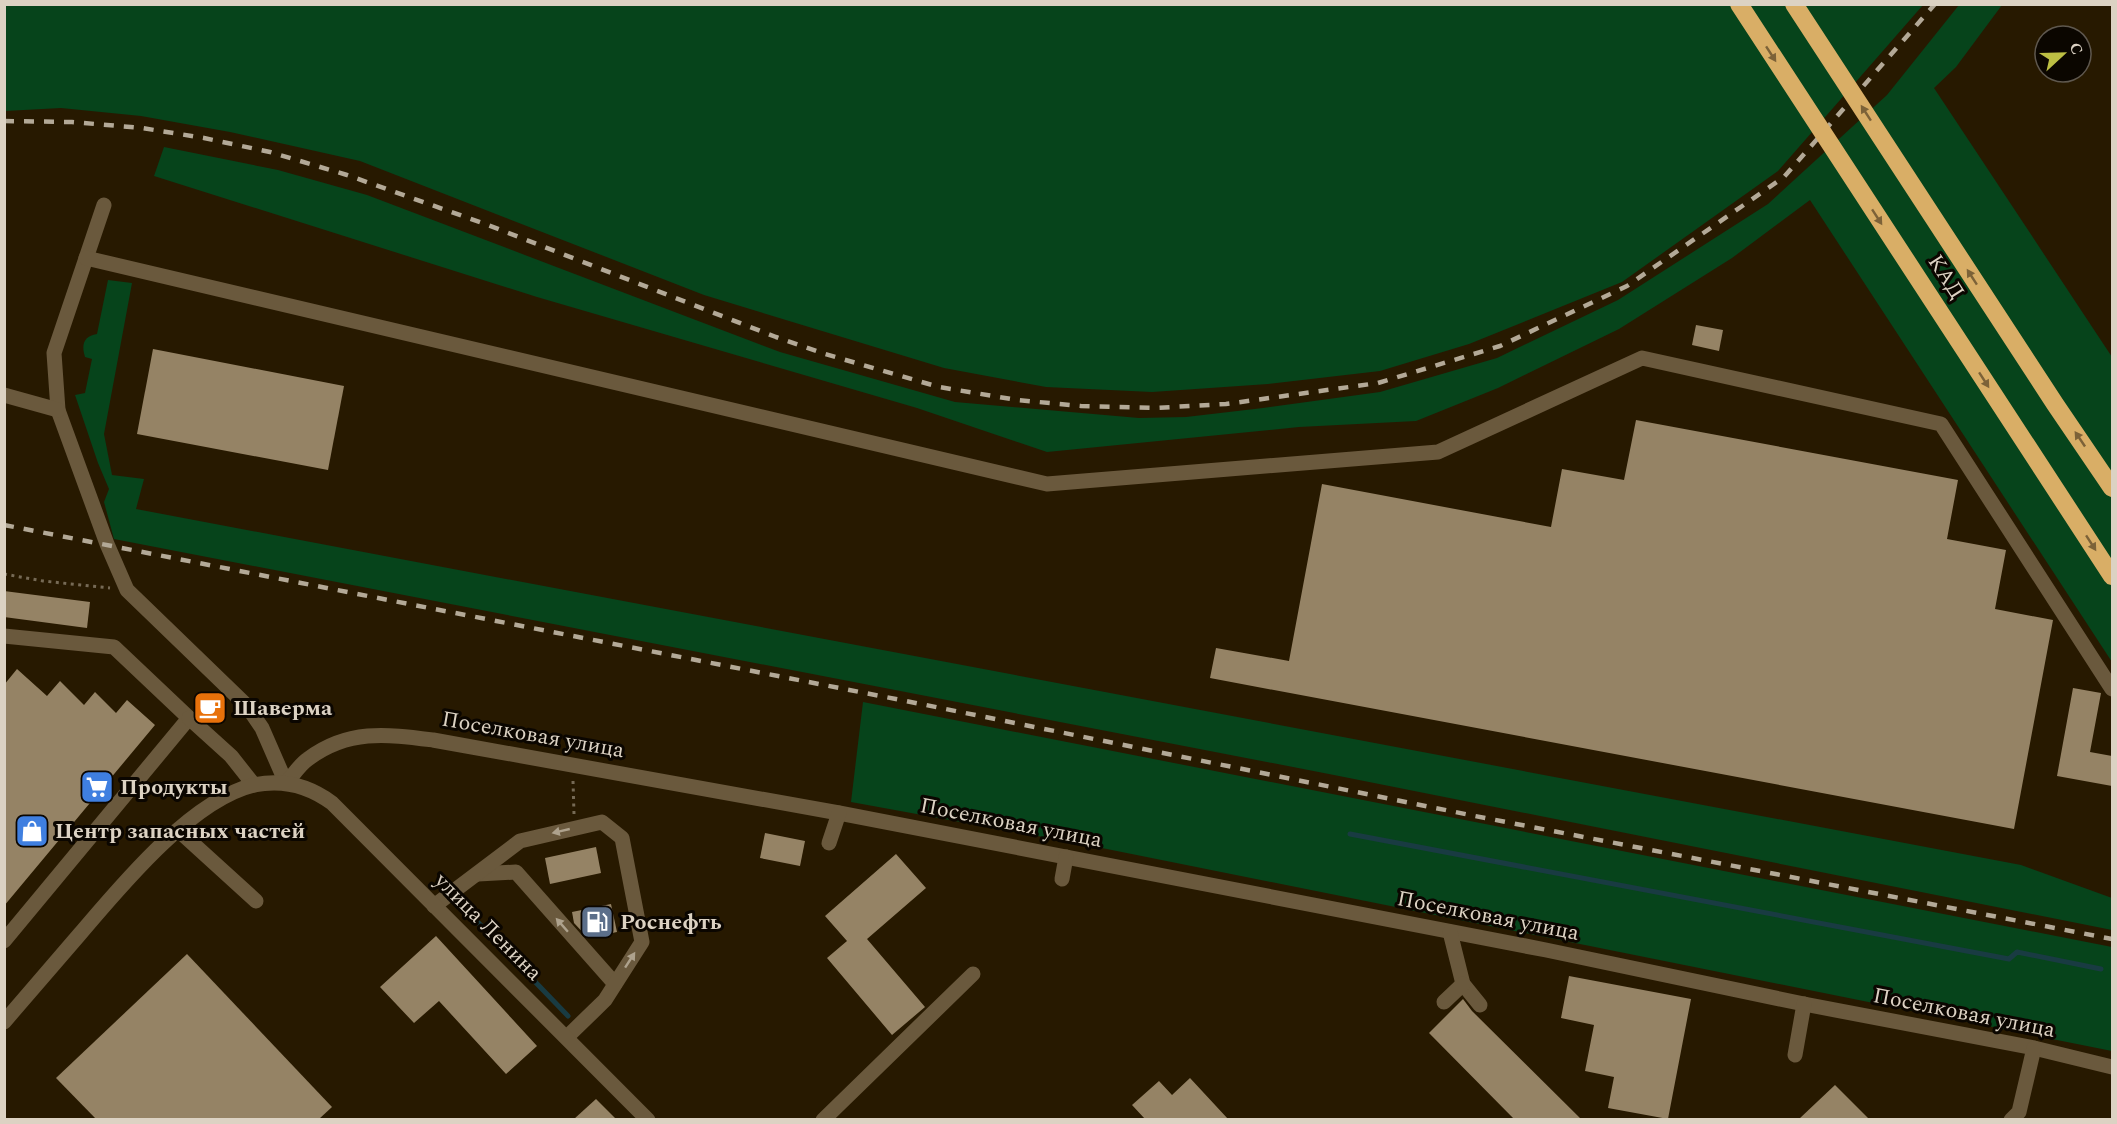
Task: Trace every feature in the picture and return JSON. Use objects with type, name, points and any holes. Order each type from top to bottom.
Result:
[{"type":"highway","name":"КАД","points":[[1739,4],[2112,576]]},
{"type":"highway","name":"КАД","points":[[1794,4],[2112,488]]},
{"type":"street","points":[[4,1022],[117,890],[199,812],[220,799],[254,785],[286,783],[262,728],[247,706],[127,590],[110,551],[58,410],[54,353],[104,205]]},
{"type":"street","points":[[86,258],[1047,484],[1438,452],[1642,358],[1941,424],[2112,689]]},
{"type":"street","points":[[4,395],[58,410]]},
{"type":"street","points":[[4,636],[114,647],[231,756],[254,785]]},
{"type":"street","points":[[4,941],[189,718]]},
{"type":"street","name":"Поселковая улица","points":[[286,783],[306,759],[345,739],[362,735],[392,735],[433,740],[839,813],[1066,857],[2034,1048],[2112,1067]]},
{"type":"street","name":"улица Ленина","points":[[286,783],[304,787],[332,803],[648,1119]]},
{"type":"street","points":[[829,843],[839,813]]},
{"type":"street","points":[[434,906],[520,841],[602,822],[622,838],[642,942],[605,1000],[567,1037]]},
{"type":"street","points":[[178,830],[256,901]]},
{"type":"street","points":[[1062,879],[1066,857]]},
{"type":"street","points":[[478,874],[516,872],[615,984]]},
{"type":"street","points":[[1450,932],[1463,984],[1480,1005]]},
{"type":"street","points":[[822,1119],[973,974]]},
{"type":"street","points":[[1444,1002],[1463,984]]},
{"type":"street","points":[[1795,1055],[1804,1004]]},
{"type":"street","points":[[2011,1119],[2019,1113],[2034,1048]]},
{"type":"path","points":[[4,574],[43,581],[127,590]]},
{"type":"path","points":[[573,765],[574,828]]},
{"type":"green space","points":[[5,5],[1923,5],[1778,171],[1622,282],[1469,344],[1380,371],[1268,384],[1152,392],[1046,387],[944,368],[704,295],[360,161],[230,132],[141,116],[61,108],[5,111]]},
{"type":"green space","points":[[1959,5],[2002,5],[1956,67],[1934,88],[2112,357],[2112,662],[1810,200],[1732,258],[1619,329],[1498,388],[1416,421],[1299,427],[1047,452],[917,408],[537,297],[154,176],[164,147],[278,170],[367,195],[780,352],[955,402],[1139,418],[1186,417],[1380,392],[1497,358],[1618,300],[1768,204],[1887,95]]},
{"type":"green space","points":[[108,280],[132,283],[104,434],[112,475],[144,479],[136,509],[2021,865],[2112,898],[2112,930],[1334,775],[114,539],[104,502],[109,489],[75,395],[85,393],[92,359],[85,357],[83,348],[86,339],[97,334]]},
{"type":"green space","points":[[863,702],[2112,947],[2112,1051],[1087,845],[851,802]]},
{"type":"building","points":[[1696,325],[1723,330],[1719,351],[1692,345]]},
{"type":"building","points":[[153,349],[344,386],[328,470],[137,434]]},
{"type":"building","points":[[1636,420],[1958,480],[1947,539],[2006,550],[1995,609],[2053,620],[2014,829],[1210,678],[1216,648],[1289,661],[1322,484],[1551,527],[1562,469],[1624,480]]},
{"type":"building","points":[[4,591],[90,602],[87,628],[4,617]]},
{"type":"building","points":[[17,669],[47,696],[60,681],[84,705],[95,692],[116,713],[127,700],[155,725],[4,906],[4,685]]},
{"type":"building","points":[[2073,688],[2101,693],[2090,752],[2112,756],[2112,786],[2057,776]]},
{"type":"building","points":[[765,833],[805,841],[800,866],[760,858]]},
{"type":"building","points":[[596,847],[601,873],[550,884],[545,858]]},
{"type":"building","points":[[896,854],[926,888],[867,939],[925,1007],[892,1035],[827,958],[847,941],[825,916]]},
{"type":"building","points":[[611,904],[617,932],[588,938],[574,923],[572,912]]},
{"type":"building","points":[[436,936],[537,1046],[506,1074],[439,1001],[414,1023],[380,987]]},
{"type":"building","points":[[187,954],[332,1107],[319,1119],[96,1119],[56,1078]]},
{"type":"building","points":[[1569,976],[1691,999],[1668,1119],[1608,1108],[1614,1077],[1585,1071],[1594,1025],[1561,1018]]},
{"type":"building","points":[[1463,999],[1472,1011],[1581,1119],[1514,1119],[1429,1033]]},
{"type":"building","points":[[1190,1078],[1228,1119],[1145,1119],[1132,1105],[1159,1081],[1172,1095]]},
{"type":"building","points":[[1835,1085],[1869,1119],[1799,1119]]},
{"type":"building","points":[[596,1099],[616,1119],[574,1119]]},
{"type":"waterway","points":[[1350,834],[2009,959],[2017,952],[2101,969]]},
{"type":"waterway","points":[[468,912],[568,1016]]},
{"type":"railway","points":[[4,121],[72,122],[142,128],[270,152],[347,175],[488,225],[776,337],[825,354],[939,387],[1017,400],[1081,406],[1155,408],[1226,404],[1378,383],[1500,346],[1627,286],[1784,177],[1935,4]]},
{"type":"railway","points":[[4,525],[901,700],[1475,816],[2112,939]]},
{"type":"place","name":"Шаверма","points":[[210,708]]},
{"type":"place","name":"Продукты","points":[[97,787]]},
{"type":"place","name":"Центр запасных частей","points":[[32,831]]},
{"type":"place","name":"Роснефть","points":[[597,922]]}]
